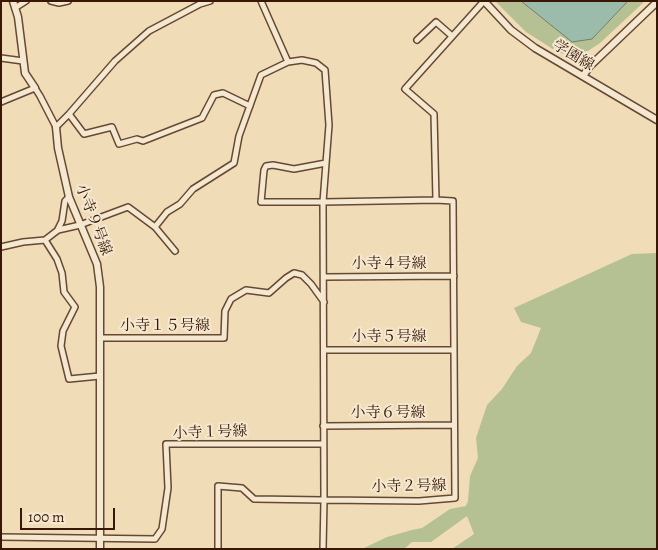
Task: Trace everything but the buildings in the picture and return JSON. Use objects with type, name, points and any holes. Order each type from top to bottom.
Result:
[{"type":"street","points":[[14,4],[26,1]]},
{"type":"street","points":[[50,1],[58,3],[68,1]]},
{"type":"street","points":[[56,127],[116,61],[149,30],[200,4],[210,1]]},
{"type":"street","points":[[262,1],[288,62]]},
{"type":"street","points":[[436,200],[434,114],[405,89],[484,1]]},
{"type":"street","name":"学園線","points":[[484,1],[511,30],[535,48],[657,120]]},
{"type":"street","points":[[583,76],[590,66],[657,2]]},
{"type":"street","name":"小寺９号線","points":[[14,4],[22,44],[22,62],[25,74],[40,96],[56,127],[58,148],[69,197],[97,264],[100,287],[101,338],[100,549]]},
{"type":"street","points":[[417,40],[436,22],[452,36]]},
{"type":"street","points":[[1,58],[22,62]]},
{"type":"street","points":[[155,226],[167,212],[180,204],[193,189],[234,163],[239,136],[261,75],[288,62],[302,60],[316,63],[325,70],[329,124],[324,202],[323,549]]},
{"type":"street","points":[[1,102],[35,88]]},
{"type":"street","points":[[69,114],[84,134],[112,127],[119,144],[137,139],[143,141],[202,118],[214,95],[223,93],[250,106]]},
{"type":"street","name":"小寺２号線","points":[[324,500],[419,501],[455,498],[453,201],[261,202],[266,166],[273,165],[294,169],[326,164]]},
{"type":"street","points":[[56,232],[62,221],[65,201],[69,197]]},
{"type":"street","points":[[1,247],[45,240],[56,232],[128,207],[155,226],[175,251]]},
{"type":"street","points":[[45,240],[57,259],[62,272],[64,292],[75,307],[63,331],[61,346],[69,379],[100,376]]},
{"type":"street","name":"小寺１５号線","points":[[101,338],[224,338],[225,311],[231,299],[246,290],[270,293],[294,273],[302,275],[324,302]]},
{"type":"street","name":"小寺４号線","points":[[324,276],[454,276]]},
{"type":"street","name":"小寺５号線","points":[[324,350],[454,350]]},
{"type":"street","name":"小寺６号線","points":[[323,426],[454,426]]},
{"type":"street","name":"小寺１号線","points":[[1,537],[155,539],[162,529],[168,488],[166,444],[323,444]]},
{"type":"street","points":[[218,549],[218,486],[242,488],[254,499],[324,500]]},
{"type":"shaded area","points":[[495,1],[521,1],[572,42],[592,39],[628,1],[645,1],[600,43],[588,51],[571,54],[559,53],[526,32]]},
{"type":"shaded area","points":[[521,1],[628,1],[592,39],[572,42]]},
{"type":"shaded area","points":[[657,253],[657,549],[452,549],[474,534],[467,516],[431,542],[412,542],[404,549],[362,549],[387,537],[422,528],[450,509],[466,506],[470,476],[478,458],[476,438],[487,405],[502,389],[517,366],[531,353],[541,328],[521,322],[514,308],[632,254]]}]
